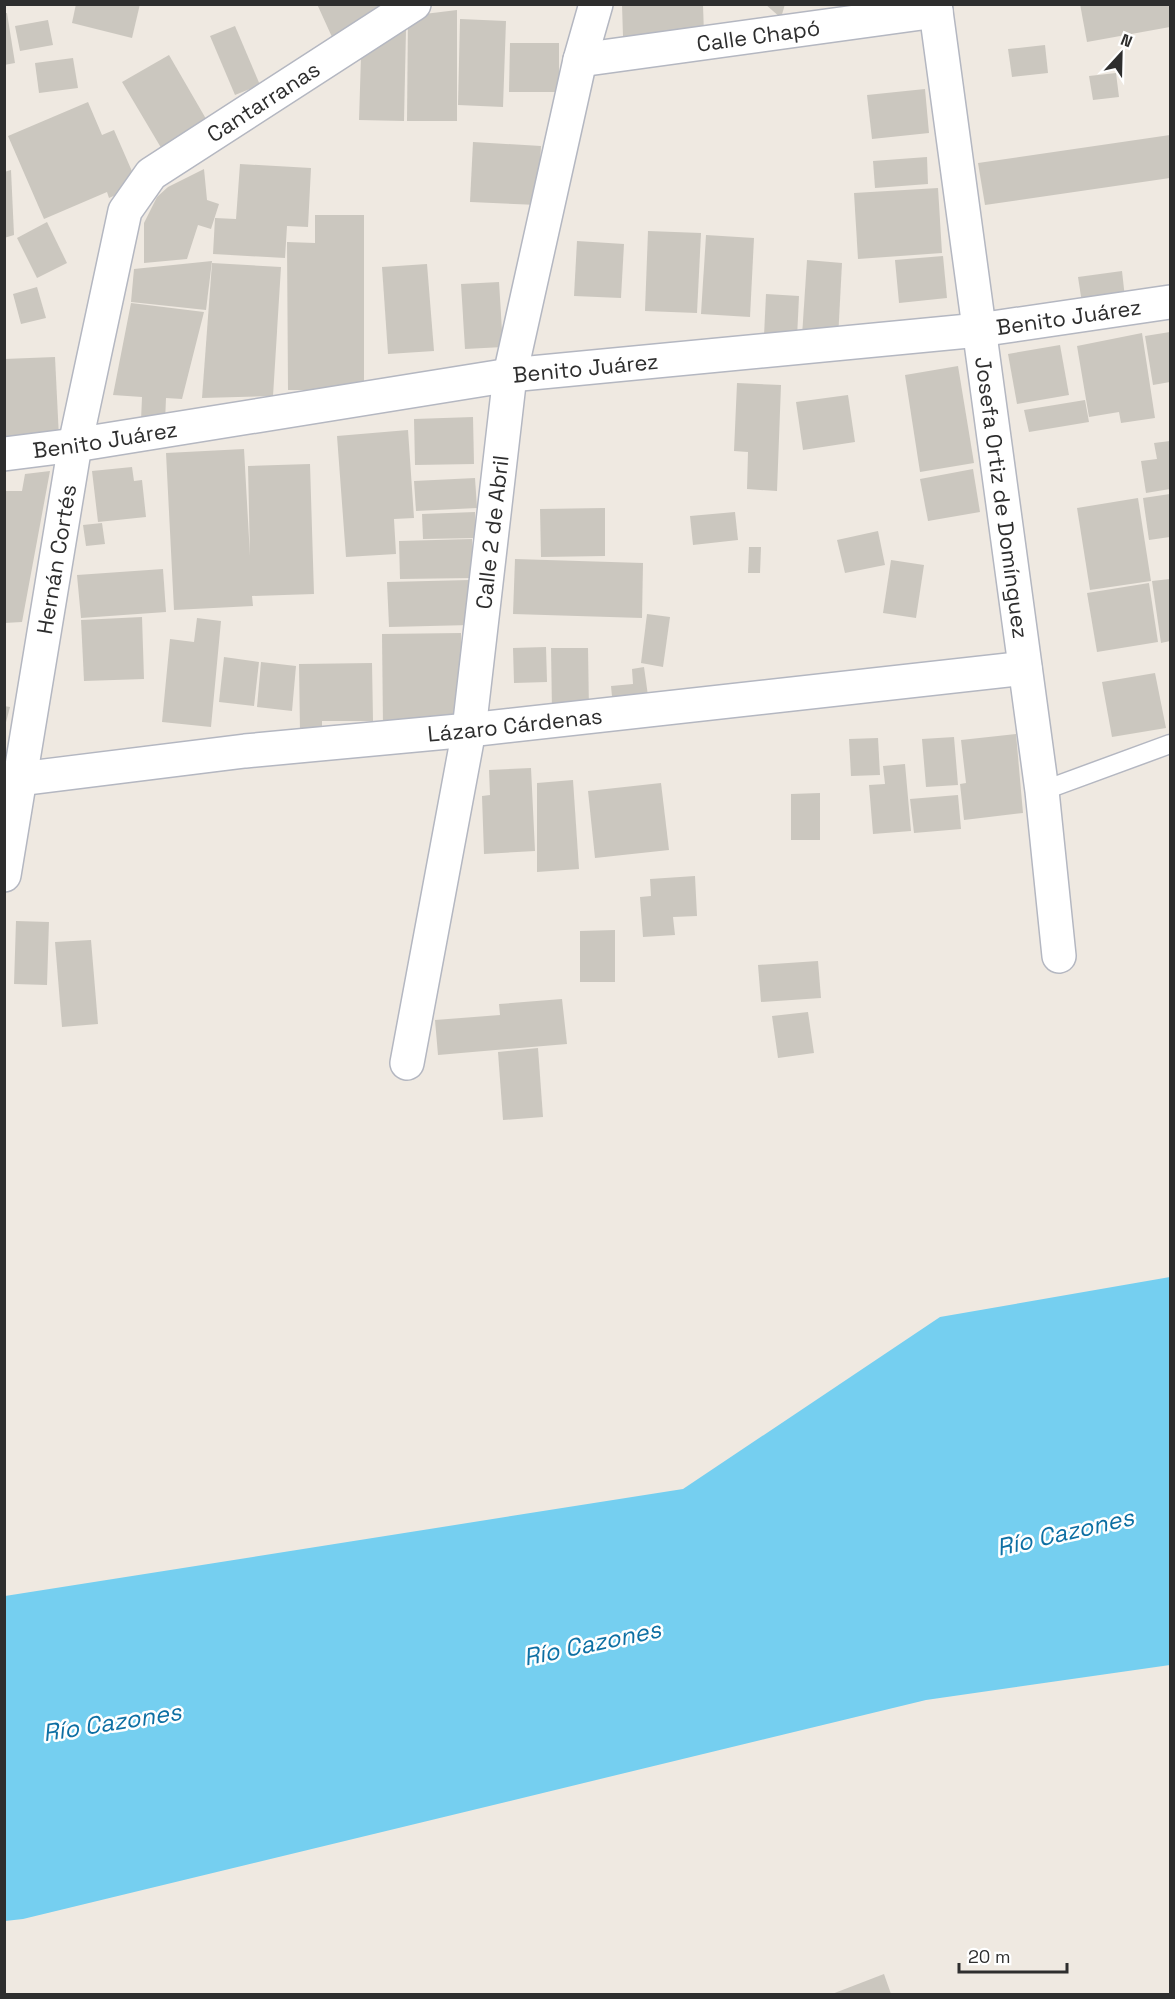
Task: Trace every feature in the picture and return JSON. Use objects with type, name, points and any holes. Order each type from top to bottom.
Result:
[{"type":"street","name":"Cantarranas","points":[[125,211],[152,174],[414,4]]},
{"type":"street","name":"Calle 2 de Abril","points":[[407,1063],[469,730],[510,375],[580,60],[596,4]]},
{"type":"street","name":"Calle Chapó","points":[[580,60],[935,8]]},
{"type":"street","name":"Josefa Ortiz de Domínguez","points":[[935,8],[1042,791],[1059,956]]},
{"type":"street","name":"Hernán Cortés","points":[[4,875],[12,780],[75,445],[125,211]]},
{"type":"street","name":"Benito Juárez","points":[[4,454],[75,445],[510,375],[979,330],[1170,302]]},
{"type":"street","name":"Lázaro Cárdenas","points":[[12,780],[245,751],[469,730],[1025,668]]},
{"type":"lane","points":[[1042,791],[1170,744]]},
{"type":"water","name":"Río Cazones","points":[[1170,1277],[1170,1665],[926,1700],[23,1919],[5,1921],[5,1596],[683,1489],[940,1317]]},
{"type":"building","points":[[76,4],[140,4],[132,38],[72,23]]},
{"type":"building","points":[[317,4],[388,4],[363,16],[366,21],[332,37]]},
{"type":"building","points":[[765,4],[785,4],[781,18]]},
{"type":"building","points":[[1080,4],[1170,4],[1170,27],[1087,42]]},
{"type":"building","points":[[622,5],[703,5],[704,34],[623,36]]},
{"type":"building","points":[[457,10],[457,121],[407,121],[408,16]]},
{"type":"building","points":[[4,13],[7,13],[15,63],[4,65]]},
{"type":"building","points":[[460,19],[506,21],[503,107],[458,105]]},
{"type":"building","points":[[48,20],[53,45],[20,51],[15,26]]},
{"type":"building","points":[[235,26],[260,85],[235,95],[210,36]]},
{"type":"building","points":[[406,29],[404,121],[359,120],[361,57]]},
{"type":"building","points":[[510,43],[559,43],[559,92],[509,92]]},
{"type":"building","points":[[1045,45],[1048,73],[1012,77],[1008,49]]},
{"type":"building","points":[[169,55],[209,124],[163,151],[122,82]]},
{"type":"building","points":[[73,58],[78,88],[39,93],[35,63]]},
{"type":"building","points":[[1116,73],[1119,97],[1093,100],[1089,76]]},
{"type":"building","points":[[925,89],[929,133],[872,139],[867,95]]},
{"type":"building","points":[[88,102],[102,135],[114,130],[138,185],[109,198],[107,192],[44,219],[8,136]]},
{"type":"building","points":[[1170,135],[1170,178],[985,205],[978,163]]},
{"type":"building","points":[[473,142],[541,146],[538,205],[470,202]]},
{"type":"building","points":[[927,157],[928,184],[875,188],[873,161]]},
{"type":"building","points":[[240,164],[311,168],[308,227],[287,226],[285,258],[213,254],[215,218],[236,219]]},
{"type":"building","points":[[204,169],[207,200],[219,204],[211,229],[198,225],[187,259],[144,263],[144,223],[157,197],[168,187]]},
{"type":"building","points":[[11,170],[14,235],[4,238],[4,172]]},
{"type":"building","points":[[938,188],[942,253],[858,259],[854,193]]},
{"type":"building","points":[[315,215],[364,215],[364,390],[288,390],[287,242],[315,243]]},
{"type":"building","points":[[47,222],[67,263],[37,278],[17,238]]},
{"type":"building","points":[[648,231],[701,233],[697,313],[645,311]]},
{"type":"building","points":[[706,235],[754,238],[750,317],[701,314]]},
{"type":"building","points":[[577,241],[624,244],[621,298],[574,296]]},
{"type":"building","points":[[943,256],[947,298],[899,303],[895,260]]},
{"type":"building","points":[[807,260],[842,263],[838,339],[802,336]]},
{"type":"building","points":[[212,261],[206,310],[131,302],[134,269]]},
{"type":"building","points":[[212,263],[281,267],[273,396],[202,398]]},
{"type":"building","points":[[427,264],[434,351],[388,354],[382,267]]},
{"type":"building","points":[[1122,271],[1125,298],[1082,303],[1078,277]]},
{"type":"building","points":[[499,282],[503,347],[465,349],[461,284]]},
{"type":"building","points":[[37,287],[46,318],[21,324],[13,294]]},
{"type":"building","points":[[766,294],[799,296],[797,338],[764,336]]},
{"type":"building","points":[[131,303],[204,312],[182,399],[166,398],[165,422],[141,421],[142,397],[113,395]]},
{"type":"building","points":[[1170,332],[1170,382],[1153,385],[1145,336]]},
{"type":"building","points":[[1142,333],[1155,418],[1121,423],[1119,412],[1089,417],[1077,346]]},
{"type":"building","points":[[1060,345],[1069,395],[1017,404],[1008,354]]},
{"type":"building","points":[[55,357],[59,438],[4,440],[4,359]]},
{"type":"building","points":[[958,366],[974,463],[920,472],[905,375]]},
{"type":"building","points":[[737,383],[781,385],[777,491],[747,489],[748,452],[734,451]]},
{"type":"building","points":[[848,395],[855,442],[803,450],[796,402]]},
{"type":"building","points":[[1085,400],[1089,422],[1029,432],[1024,410]]},
{"type":"building","points":[[473,417],[474,464],[415,465],[414,419]]},
{"type":"building","points":[[408,430],[414,518],[394,519],[396,554],[346,557],[337,436]]},
{"type":"building","points":[[1170,441],[1170,489],[1146,493],[1141,461],[1157,459],[1154,443]]},
{"type":"building","points":[[244,449],[250,556],[248,466],[310,464],[314,594],[252,596],[253,606],[174,610],[166,453]]},
{"type":"building","points":[[132,467],[134,481],[142,480],[146,517],[98,522],[92,471]]},
{"type":"building","points":[[973,469],[980,512],[928,521],[920,479]]},
{"type":"building","points":[[50,471],[22,622],[4,623],[4,491],[22,491],[25,474]]},
{"type":"building","points":[[475,478],[477,508],[416,511],[414,481]]},
{"type":"building","points":[[1170,494],[1170,537],[1149,540],[1143,498]]},
{"type":"building","points":[[1138,498],[1151,581],[1090,590],[1077,508]]},
{"type":"building","points":[[605,508],[605,556],[541,557],[540,509]]},
{"type":"building","points":[[475,512],[476,538],[423,539],[422,514]]},
{"type":"building","points":[[735,512],[738,540],[693,545],[690,516]]},
{"type":"building","points":[[102,523],[105,544],[86,546],[83,525]]},
{"type":"building","points":[[878,531],[885,565],[845,573],[837,540]]},
{"type":"building","points":[[472,539],[473,578],[400,579],[399,541]]},
{"type":"building","points":[[749,547],[761,547],[760,573],[748,573]]},
{"type":"building","points":[[515,559],[643,563],[642,618],[513,614]]},
{"type":"building","points":[[891,560],[924,565],[916,618],[883,613]]},
{"type":"building","points":[[163,569],[166,612],[81,618],[77,575]]},
{"type":"building","points":[[1170,579],[1170,641],[1161,643],[1152,581]]},
{"type":"building","points":[[470,580],[471,625],[389,627],[387,582]]},
{"type":"building","points":[[1149,583],[1158,642],[1097,652],[1087,593]]},
{"type":"building","points":[[647,614],[670,617],[663,667],[641,663]]},
{"type":"building","points":[[142,617],[144,679],[84,681],[81,620]]},
{"type":"building","points":[[197,618],[221,621],[211,727],[162,722],[170,639],[194,642]]},
{"type":"building","points":[[461,633],[462,726],[383,727],[382,634]]},
{"type":"building","points":[[546,647],[547,682],[514,683],[513,648]]},
{"type":"building","points":[[551,648],[588,648],[589,711],[552,712]]},
{"type":"building","points":[[224,657],[259,662],[254,706],[219,702]]},
{"type":"building","points":[[261,662],[296,666],[292,711],[257,707]]},
{"type":"building","points":[[372,663],[373,721],[322,721],[322,732],[300,732],[299,664]]},
{"type":"building","points":[[644,667],[649,703],[613,707],[611,686],[633,684],[632,669]]},
{"type":"building","points":[[1155,673],[1166,728],[1112,737],[1102,682]]},
{"type":"building","points":[[4,706],[10,707],[5,726],[4,726]]},
{"type":"building","points":[[1016,734],[1023,813],[964,820],[960,784],[966,783],[961,740]]},
{"type":"building","points":[[954,737],[958,785],[926,787],[922,739]]},
{"type":"building","points":[[878,738],[880,775],[851,776],[849,739]]},
{"type":"building","points":[[905,764],[911,831],[873,834],[869,785],[885,784],[883,766]]},
{"type":"building","points":[[531,768],[535,851],[484,854],[482,796],[490,795],[489,770]]},
{"type":"building","points":[[573,780],[579,869],[537,872],[537,783]]},
{"type":"building","points":[[661,783],[669,850],[595,858],[588,791]]},
{"type":"building","points":[[820,793],[820,840],[791,840],[791,794]]},
{"type":"building","points":[[958,795],[961,829],[914,833],[910,799]]},
{"type":"building","points":[[695,876],[697,916],[673,917],[675,935],[643,937],[640,897],[651,896],[650,879]]},
{"type":"building","points":[[16,921],[49,922],[47,985],[14,984]]},
{"type":"building","points":[[615,930],[615,982],[580,982],[580,931]]},
{"type":"building","points":[[91,940],[98,1024],[62,1027],[55,942]]},
{"type":"building","points":[[818,961],[821,998],[761,1002],[758,965]]},
{"type":"building","points":[[562,999],[567,1044],[438,1055],[435,1020],[500,1015],[499,1004]]},
{"type":"building","points":[[808,1012],[814,1053],[778,1058],[772,1016]]},
{"type":"building","points":[[538,1048],[543,1117],[503,1120],[498,1052]]},
{"type":"building","points":[[884,1974],[891,1994],[832,1994]]}]
